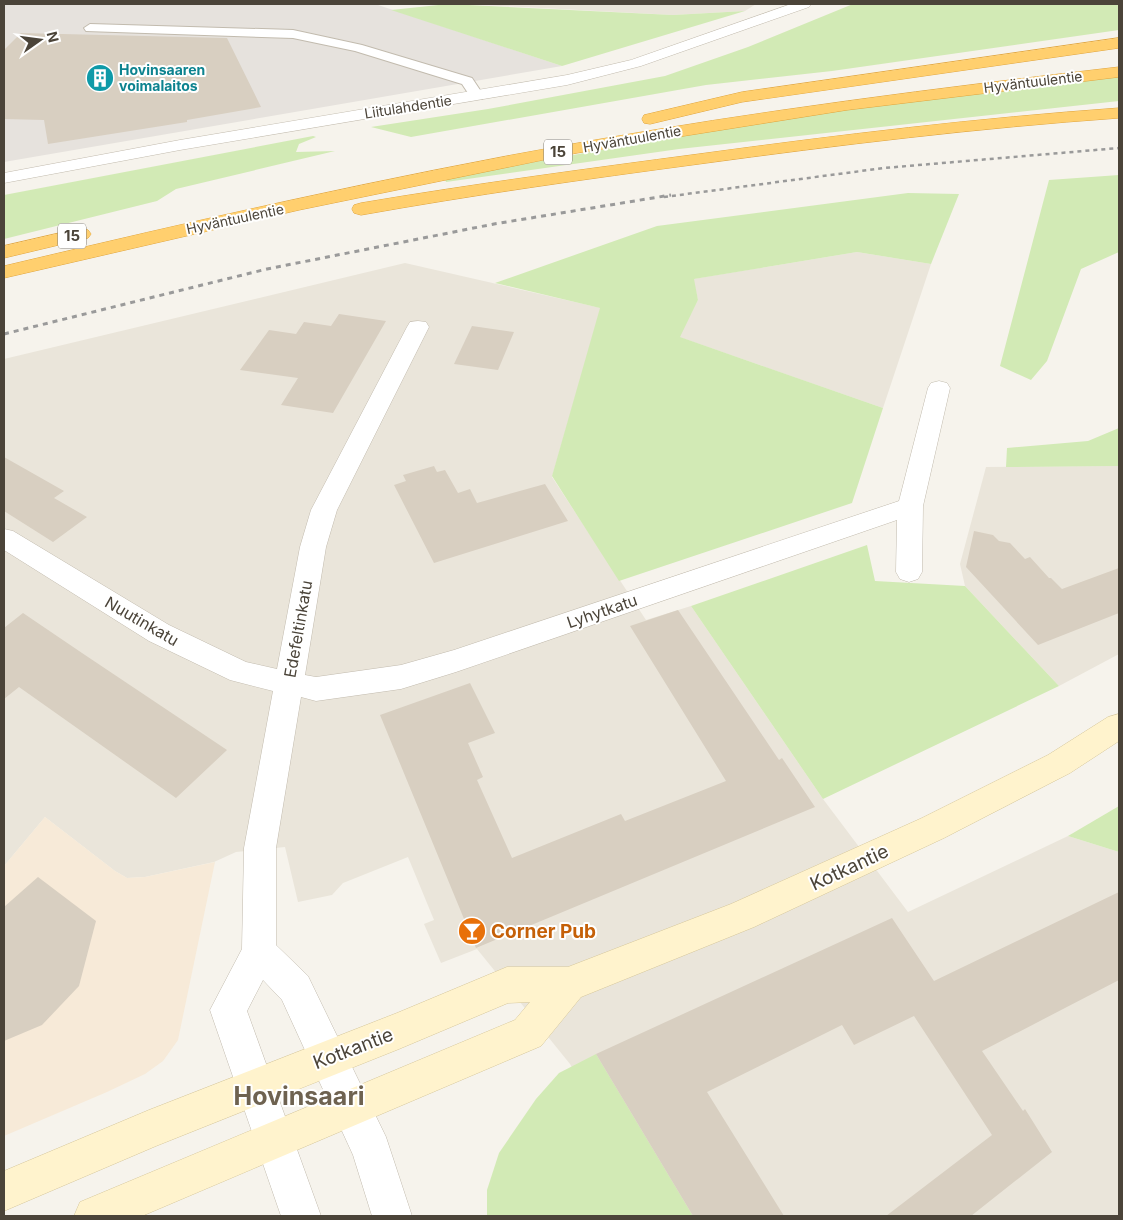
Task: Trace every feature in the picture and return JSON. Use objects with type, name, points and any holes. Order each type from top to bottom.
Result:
[{"type":"highway","points":[[633,123],[742,97],[980,61],[1119,43]]},
{"type":"highway","name":"Hyväntuulentie","points":[[418,162],[633,123],[914,82],[1119,58]]},
{"type":"highway","name":"Hyväntuulentie","points":[[4,272],[354,192],[568,150],[863,103],[1119,72]]},
{"type":"highway","points":[[4,278],[292,220],[572,176],[784,147],[974,125],[1119,113]]},
{"type":"highway","name":"Hyväntuulentie","points":[[285,189],[332,179]]},
{"type":"highway","name":"15","points":[[4,252],[96,231]]},
{"type":"street","name":"Liitulahdentie","points":[[4,178],[190,144],[567,80],[636,63],[804,4]]},
{"type":"street","name":"Edefeltinkatu","points":[[301,1216],[228,1010],[258,952],[260,848],[313,547],[324,510],[418,327]]},
{"type":"street","points":[[909,572],[910,506],[937,396]]},
{"type":"street","name":"Lyhytkatu","points":[[289,683],[316,689],[401,677],[456,662],[910,506]]},
{"type":"street","name":"Nuutinkatu","points":[[4,538],[159,633],[240,672],[289,683]]},
{"type":"street","name":"Kotkantie","points":[[4,1191],[256,1086],[399,1031],[508,985],[568,984],[742,916],[881,853],[1059,764],[1119,726]]},
{"type":"street","points":[[258,952],[295,988],[372,1151],[392,1216]]},
{"type":"street","name":"Kotkantie","points":[[94,1216],[528,1033],[568,984]]},
{"type":"lane","points":[[90,28],[293,34],[358,48],[467,81],[477,96]]},
{"type":"shaded area","points":[[4,4],[375,4],[562,66],[4,162]]},
{"type":"shaded area","points":[[464,4],[756,4],[745,11],[673,15]]},
{"type":"shaded area","points":[[857,252],[931,264],[883,408],[679,337],[698,300],[693,279]]},
{"type":"shaded area","points":[[405,263],[601,308],[552,477],[646,620],[691,606],[823,799],[908,912],[1068,836],[1119,852],[1119,1216],[660,1216],[570,1064],[477,949],[441,963],[424,924],[434,920],[408,857],[343,883],[332,895],[298,902],[285,847],[236,852],[214,862],[145,877],[127,878],[115,871],[45,817],[4,866],[4,359]]},
{"type":"shaded area","points":[[1119,466],[1119,654],[1059,686],[965,586],[960,564],[986,467]]},
{"type":"shaded area","points":[[45,817],[115,871],[127,878],[145,877],[215,862],[178,1040],[163,1061],[145,1074],[107,1092],[4,1136],[4,866]]},
{"type":"green space","points":[[448,4],[673,15],[745,11],[562,66],[391,10]]},
{"type":"green space","points":[[853,4],[1119,4],[1119,30],[832,71],[706,85],[411,137],[371,127],[488,109],[665,76],[748,47]]},
{"type":"green space","points":[[1119,76],[1119,101],[679,149],[446,182],[445,179],[634,144],[823,113],[971,92]]},
{"type":"green space","points":[[313,136],[316,137],[299,144],[296,152],[335,151],[176,189],[157,201],[4,239],[4,195]]},
{"type":"green space","points":[[1119,175],[1119,252],[1081,269],[1047,361],[1031,380],[1000,366],[1049,180]]},
{"type":"green space","points":[[908,193],[959,194],[931,264],[857,252],[694,279],[698,300],[680,337],[883,408],[852,503],[619,581],[552,476],[600,308],[495,283],[657,226]]},
{"type":"green space","points":[[1119,428],[1119,466],[1006,467],[1007,448],[1088,441]]},
{"type":"green space","points":[[867,545],[875,581],[965,586],[1059,686],[823,799],[691,606]]},
{"type":"green space","points":[[1119,806],[1119,852],[1068,836]]},
{"type":"green space","points":[[596,1054],[693,1216],[487,1216],[487,1190],[499,1153],[536,1099],[559,1073]]},
{"type":"building","points":[[21,33],[227,38],[261,107],[187,120],[187,122],[48,144],[44,120],[4,119],[4,50]]},
{"type":"building","points":[[339,314],[386,321],[333,413],[281,405],[298,378],[240,370],[269,330],[296,334],[304,322],[331,326]]},
{"type":"building","points":[[472,326],[514,332],[498,370],[454,364]]},
{"type":"building","points":[[4,457],[64,491],[54,498],[87,517],[53,542],[4,511]]},
{"type":"building","points":[[434,466],[437,472],[445,470],[458,493],[470,489],[477,503],[545,484],[568,521],[434,563],[394,485],[406,481],[403,475]]},
{"type":"building","points":[[974,531],[993,535],[999,541],[1010,543],[1025,559],[1030,557],[1062,589],[1119,568],[1119,613],[1038,645],[966,567]]},
{"type":"building","points":[[678,610],[779,760],[782,758],[815,807],[476,948],[380,715],[470,683],[495,733],[468,743],[483,777],[477,780],[512,858],[621,814],[625,821],[726,781],[630,626]]},
{"type":"building","points":[[23,613],[227,750],[176,798],[19,687],[4,699],[4,628]]},
{"type":"building","points":[[38,877],[96,921],[79,986],[42,1025],[4,1041],[4,907]]},
{"type":"building","points":[[1119,892],[1119,980],[982,1051],[1023,1111],[1025,1109],[1052,1152],[971,1216],[886,1216],[992,1135],[914,1016],[854,1045],[842,1025],[707,1092],[784,1216],[693,1216],[596,1054],[892,918],[934,981]]},
{"type":"railway","points":[[664,197],[884,168],[1119,148]]},
{"type":"railway","points":[[4,334],[267,269],[494,224],[671,195]]},
{"type":"place","name":"Hovinsaaren voimalaitos","points":[[100,78]]},
{"type":"place","name":"Corner Pub","points":[[472,931]]},
{"type":"district","name":"Hovinsaari","points":[[299,1096]]}]
